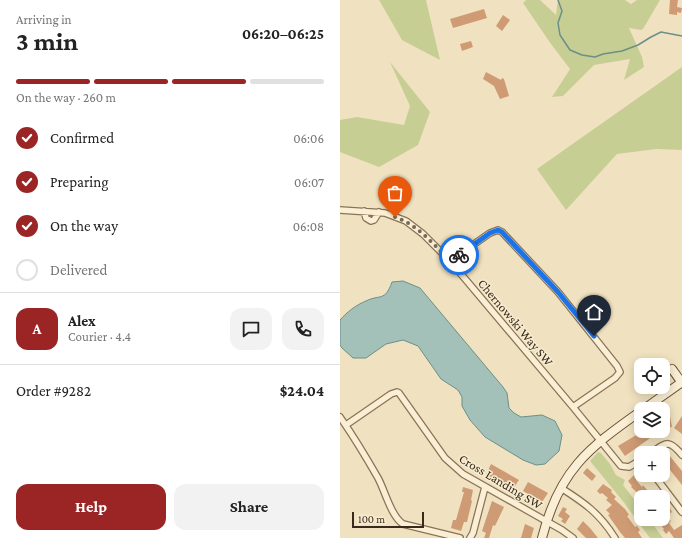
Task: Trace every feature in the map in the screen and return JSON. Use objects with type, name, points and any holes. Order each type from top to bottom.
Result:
[{"type":"street","name":"Chernowski Way SW","points":[[340,210],[385,213],[406,221],[424,234],[450,261],[621,466],[629,467],[634,464]]},
{"type":"street","points":[[364,211],[366,218],[371,221],[379,212]]},
{"type":"street","points":[[450,261],[490,233],[498,230],[502,232],[558,292],[619,369],[618,375],[615,378],[573,407]]},
{"type":"street","points":[[654,402],[682,382],[672,369]]},
{"type":"street","name":"Cross Landing SW","points":[[346,426],[391,394],[397,392],[450,463],[463,474],[573,538]]},
{"type":"street","points":[[542,538],[551,508],[565,480],[582,457],[600,441],[634,416]]},
{"type":"street","points":[[340,417],[378,478],[398,520],[403,524],[460,538]]},
{"type":"street","points":[[662,446],[666,443],[674,446],[682,455]]},
{"type":"street","points":[[659,482],[682,512]]},
{"type":"street","points":[[470,538],[473,533],[485,487]]},
{"type":"street","points":[[561,488],[596,513],[606,524],[615,538]]},
{"type":"green space","points":[[379,0],[426,0],[440,60],[402,40]]},
{"type":"green space","points":[[526,0],[540,0],[556,15],[558,0],[625,0],[631,4],[637,0],[660,0],[643,29],[629,28],[642,57],[644,67],[624,80],[630,59],[594,65],[563,96],[552,97],[570,69],[523,3]]},
{"type":"green space","points":[[390,62],[430,112],[418,145],[379,167],[340,152],[340,120],[357,117],[404,125],[410,106]]},
{"type":"green space","points":[[682,67],[682,150],[656,149],[617,154],[566,210],[537,169]]},
{"type":"green space","points":[[598,452],[601,453],[610,464],[616,475],[625,480],[623,485],[634,499],[634,516],[622,500],[590,461]]},
{"type":"green space","points":[[641,526],[654,526],[663,538],[650,538]]},
{"type":"water","points":[[403,281],[420,288],[503,387],[507,393],[509,408],[514,413],[521,417],[542,415],[555,421],[562,435],[559,451],[545,464],[536,465],[523,460],[485,437],[470,420],[462,406],[462,397],[458,390],[441,379],[418,346],[403,340],[386,344],[366,358],[353,358],[342,348],[340,345],[340,320],[359,305],[384,295],[392,282]]},
{"type":"building","points":[[670,0],[678,0],[677,7],[682,8],[681,13],[677,12],[677,15],[669,14]]},
{"type":"building","points":[[484,9],[487,18],[453,28],[450,19]]},
{"type":"building","points":[[503,15],[510,20],[502,31],[496,26]]},
{"type":"building","points":[[471,41],[473,47],[462,51],[460,44]]},
{"type":"building","points":[[486,72],[501,80],[502,78],[504,79],[509,96],[500,99],[494,86],[483,79]]},
{"type":"building","points":[[670,416],[672,427],[670,427]]},
{"type":"building","points":[[682,416],[682,434],[674,428]]},
{"type":"building","points":[[634,436],[634,438],[650,438],[639,446],[634,446],[634,450],[625,456],[618,446]]},
{"type":"building","points":[[670,456],[682,471],[682,485],[670,470]]},
{"type":"building","points":[[491,464],[519,480],[512,490],[486,475]]},
{"type":"building","points":[[587,468],[596,476],[592,481],[583,473]]},
{"type":"building","points":[[634,475],[634,482],[638,482],[642,487],[643,485],[647,490],[634,490],[628,481]]},
{"type":"building","points":[[528,482],[548,493],[542,502],[523,491]]},
{"type":"building","points":[[603,484],[612,490],[611,492],[616,497],[614,499],[625,509],[629,515],[627,516],[634,526],[637,526],[640,530],[638,532],[642,538],[625,538],[608,515],[610,514],[606,510],[612,505],[606,500],[608,498],[597,491]]},
{"type":"building","points":[[463,487],[473,490],[467,522],[464,522],[461,531],[451,528],[453,520],[456,520],[464,492],[462,492]]},
{"type":"building","points":[[492,501],[504,507],[495,526],[493,525],[489,538],[484,538],[486,533],[482,531]]},
{"type":"building","points":[[563,507],[567,509],[565,512],[570,516],[565,524],[561,521],[563,519],[558,516]]},
{"type":"building","points":[[583,521],[598,538],[586,538],[577,529]]},
{"type":"building","points":[[525,524],[534,528],[531,538],[521,538]]},
{"type":"building","points":[[670,524],[674,530],[682,525],[682,538],[674,538],[669,531],[666,534],[663,530],[664,529],[662,526],[670,526]]},
{"type":"waterway","points":[[558,0],[562,11],[558,23],[560,35],[570,50],[582,55],[595,57],[622,51],[638,45],[661,32],[682,36]]},
{"type":"way so far","points":[[395,217],[406,221],[424,234],[450,261],[459,255]]},
{"type":"route","points":[[459,255],[495,230],[502,232],[558,292],[594,336]]}]
